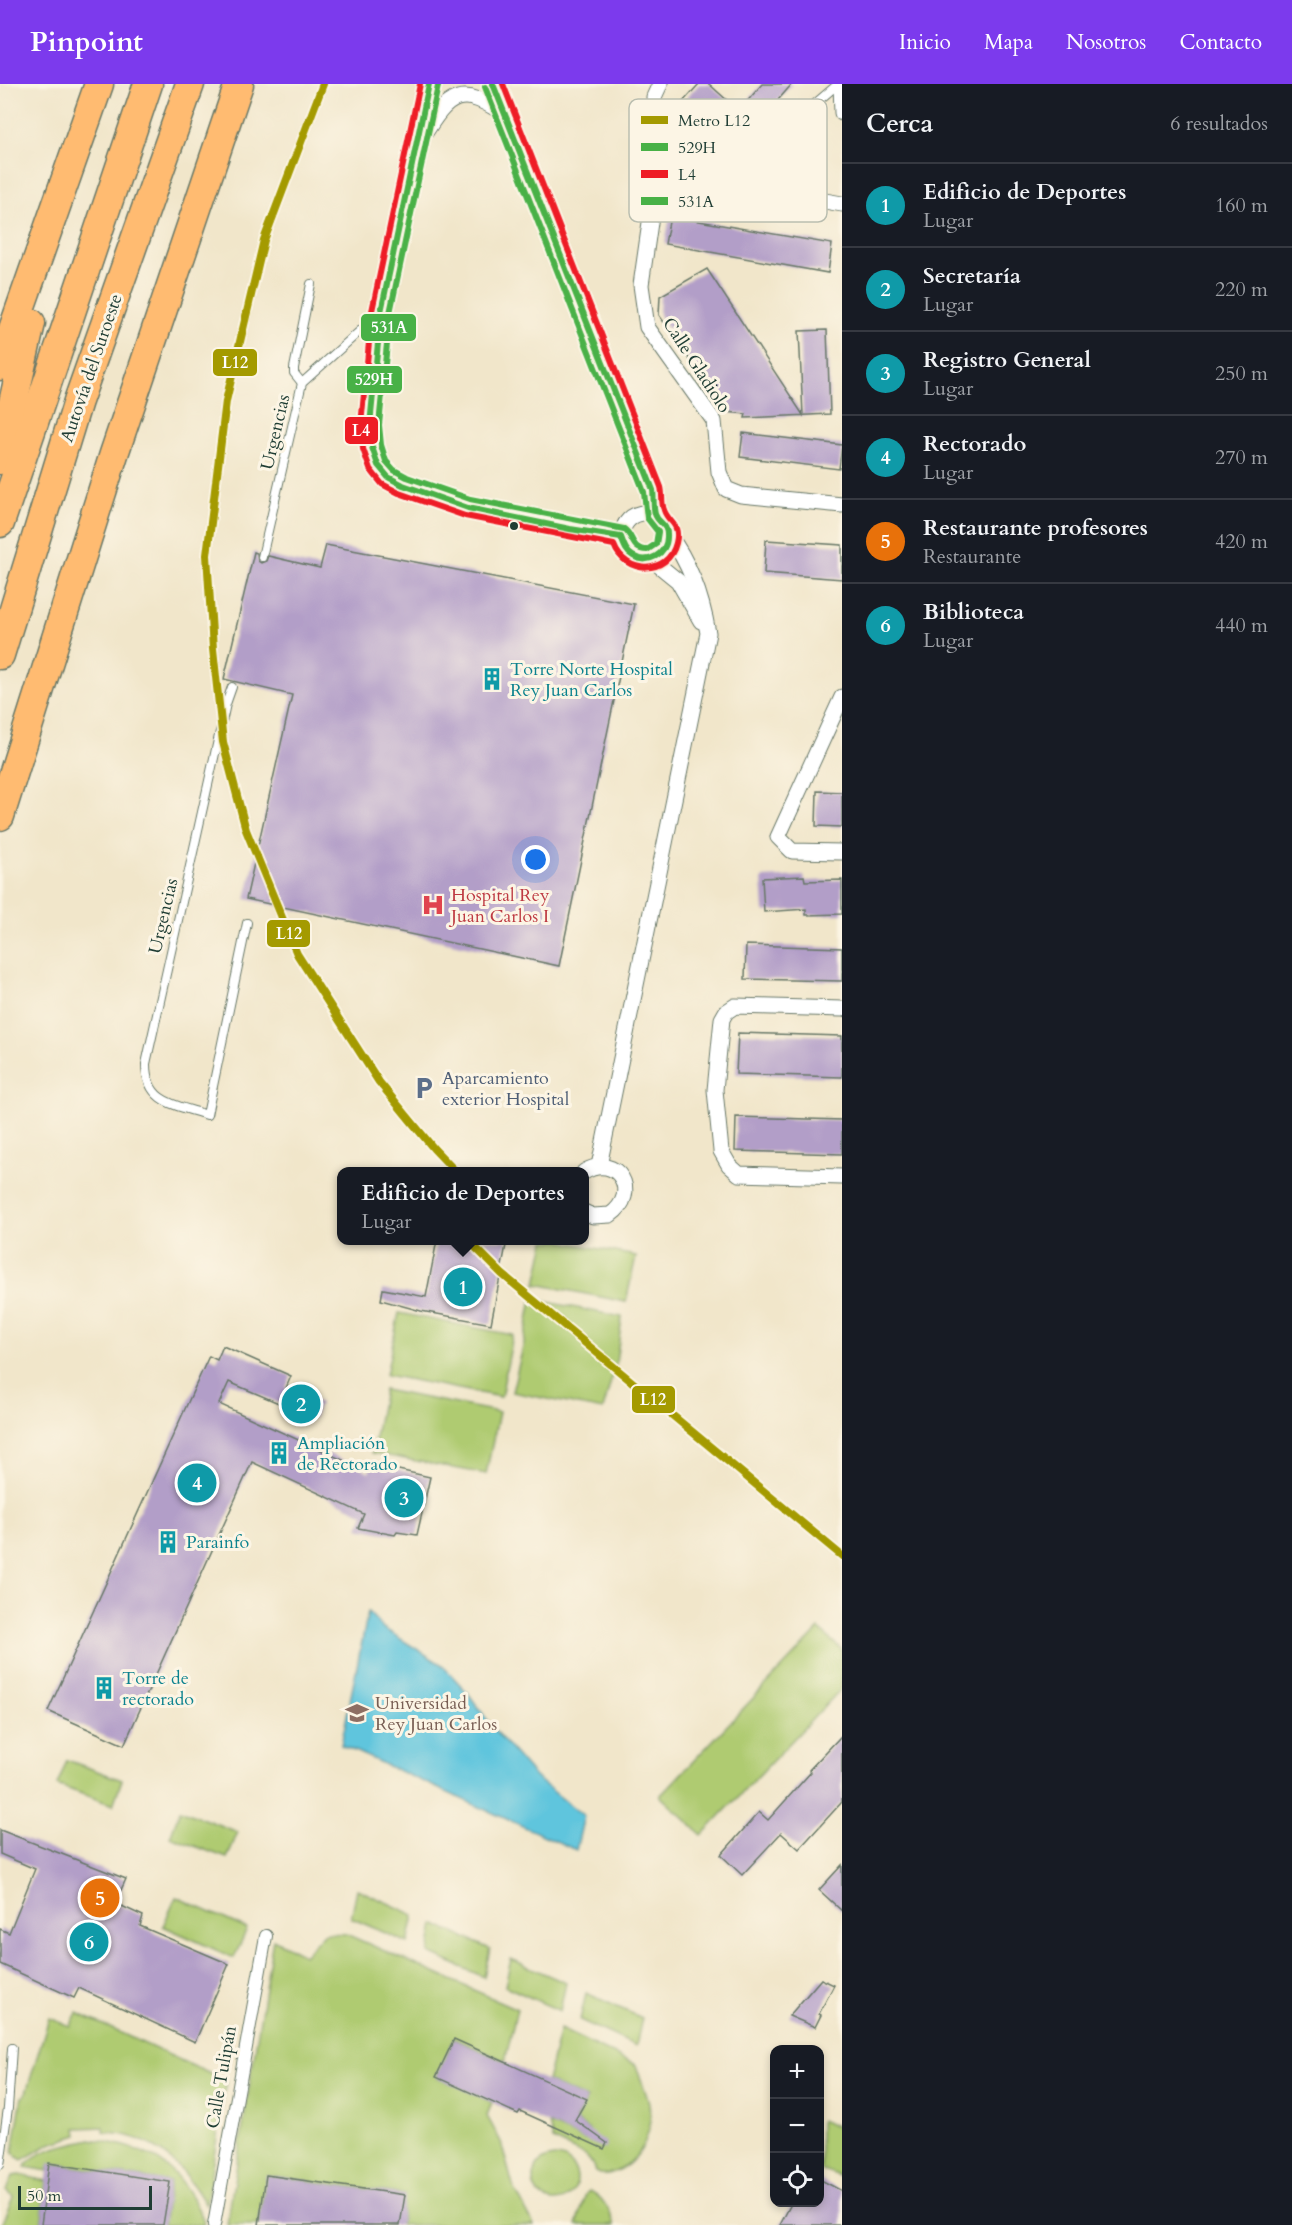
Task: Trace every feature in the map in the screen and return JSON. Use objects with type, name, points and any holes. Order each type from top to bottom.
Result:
[{"type":"highway","points":[[0,365],[33,225],[78,84]]},
{"type":"highway","points":[[0,365],[99,84]]},
{"type":"highway","name":"Autovía del Suroeste","points":[[0,523],[148,84]]},
{"type":"highway","name":"Autovía del Suroeste","points":[[0,655],[78,401],[190,84]]},
{"type":"highway","points":[[0,816],[117,443],[239,84]]},
{"type":"highway","points":[[0,460],[61,196]]},
{"type":"street","points":[[429,84],[381,312],[370,425],[372,447],[378,465],[388,477],[417,492],[468,508],[621,537]]},
{"type":"street","points":[[493,84],[653,490],[655,515]]},
{"type":"street","name":"Calle Gladiolo","points":[[654,99],[660,84]]},
{"type":"street","points":[[840,84],[842,113]]},
{"type":"street","points":[[416,147],[437,113],[449,100],[463,95],[480,98],[507,116]]},
{"type":"street","points":[[827,201],[842,204]]},
{"type":"street","name":"Calle Gladiolo","points":[[650,222],[641,285],[647,327],[714,421],[719,472],[726,489],[741,495],[842,505]]},
{"type":"street","points":[[589,1214],[593,1216],[610,1215],[623,1203],[626,1195],[622,1178],[616,1171],[592,1169],[708,633],[704,607],[690,571],[664,523],[655,515],[644,513],[632,516],[624,525],[621,537],[624,548],[631,556],[640,560],[651,559],[664,550],[668,534]]},
{"type":"street","points":[[651,559],[678,581],[708,633]]},
{"type":"street","points":[[841,697],[778,837],[792,850],[842,852]]},
{"type":"street","points":[[842,1010],[735,1006],[722,1018],[716,1090],[721,1151],[729,1166],[739,1174],[842,1177]]},
{"type":"street","name":"Calle Tulipán","points":[[214,2225],[266,1936]]},
{"type":"lane","points":[[821,99],[840,84]]},
{"type":"lane","points":[[302,383],[294,373],[294,368],[311,284]]},
{"type":"lane","name":"Urgencias","points":[[262,557],[302,383],[381,312]]},
{"type":"lane","name":"Urgencias","points":[[232,687],[223,716],[146,1064],[148,1083],[158,1098],[207,1114],[247,923]]},
{"type":"lane","points":[[0,2164],[8,2108],[12,2048]]},
{"type":"green space","points":[[544,1245],[580,1245],[636,1256],[626,1302],[536,1284]]},
{"type":"green space","points":[[532,1299],[622,1317],[616,1363],[603,1410],[512,1392]]},
{"type":"green space","points":[[399,1313],[513,1335],[501,1397],[386,1375]]},
{"type":"green space","points":[[384,1390],[499,1412],[486,1474],[372,1453]]},
{"type":"green space","points":[[819,1629],[842,1650],[842,1688],[702,1835],[660,1796]]},
{"type":"green space","points":[[67,1760],[122,1780],[113,1805],[57,1785]]},
{"type":"green space","points":[[180,1810],[238,1832],[227,1858],[170,1837]]},
{"type":"green space","points":[[357,1889],[414,1915],[408,1943],[351,1918]]},
{"type":"green space","points":[[176,1897],[247,1929],[234,1958],[163,1926]]},
{"type":"green space","points":[[434,1924],[490,1949],[484,1977],[429,1953]]},
{"type":"green space","points":[[325,1933],[346,1934],[517,2009],[505,2061],[454,2039],[437,2077],[492,2102],[487,2116],[501,2142],[513,2186],[534,2225],[400,2225],[404,2195],[267,2175],[259,2225],[227,2225],[273,1939],[304,1955]]},
{"type":"green space","points":[[511,1959],[566,1983],[560,2011],[505,1986]]},
{"type":"green space","points":[[586,1993],[642,2018],[636,2046],[580,2020]]},
{"type":"green space","points":[[77,2013],[226,2081],[206,2205],[184,2173],[166,2155],[129,2136],[104,2132],[104,2127],[77,2128],[78,2135],[50,2144],[22,2160],[17,2157],[13,2151],[22,2097],[25,2096],[49,2018],[70,2026]]},
{"type":"green space","points":[[560,2029],[636,2065],[649,2104],[650,2123],[641,2150],[629,2164],[614,2172],[605,2174],[595,2172],[586,2156],[553,2140],[549,2124],[585,2140],[589,2130],[575,2120],[587,2099],[547,2081]]},
{"type":"green space","points":[[824,2122],[842,2129],[842,2177],[824,2170]]},
{"type":"green space","points":[[91,2139],[131,2148],[161,2162],[184,2185],[204,2221],[203,2225],[163,2225],[170,2182],[50,2163],[48,2171],[25,2167],[29,2161],[45,2152]]},
{"type":"green space","points":[[555,2157],[570,2164],[577,2179],[570,2194],[555,2201],[540,2194],[533,2179],[540,2164]]},
{"type":"green space","points":[[20,2175],[47,2181],[41,2225],[1,2225],[13,2197],[7,2191],[13,2176]]},
{"type":"green space","points":[[589,2191],[602,2200],[615,2225],[577,2225],[586,2194]]},
{"type":"water","points":[[368,1612],[383,1628],[441,1664],[468,1693],[495,1731],[535,1777],[584,1816],[576,1850],[341,1745]]},
{"type":"building","points":[[699,84],[709,84],[726,99],[686,99]]},
{"type":"building","points":[[762,84],[792,84],[779,99],[749,99]]},
{"type":"building","points":[[669,222],[705,222],[832,244],[828,273],[665,244]]},
{"type":"building","points":[[707,269],[803,415],[799,331],[827,330],[830,414],[745,418],[746,414],[726,412],[659,315],[660,296]]},
{"type":"building","points":[[743,433],[842,445],[839,469],[740,457]]},
{"type":"building","points":[[766,540],[842,545],[842,579],[764,573]]},
{"type":"building","points":[[326,545],[634,604],[559,966],[246,899],[292,695],[224,679],[254,552],[257,553],[258,561],[261,563],[266,561],[268,556],[320,568]]},
{"type":"building","points":[[817,791],[842,792],[842,827],[816,826]]},
{"type":"building","points":[[804,876],[805,881],[842,880],[842,914],[806,915],[806,909],[764,912],[762,878]]},
{"type":"building","points":[[746,945],[842,948],[842,981],[745,979]]},
{"type":"building","points":[[738,1033],[842,1036],[842,1077],[736,1074]]},
{"type":"building","points":[[736,1117],[842,1120],[842,1154],[735,1151]]},
{"type":"building","points":[[436,1245],[506,1245],[491,1324],[421,1311],[381,1300],[383,1289],[426,1297]]},
{"type":"building","points":[[223,1346],[291,1376],[286,1388],[320,1403],[314,1418],[229,1382],[219,1404],[369,1472],[372,1464],[430,1477],[417,1535],[397,1532],[395,1535],[358,1528],[364,1514],[252,1462],[124,1745],[48,1711],[209,1356],[217,1360]]},
{"type":"building","points":[[842,1735],[842,1802],[799,1849],[781,1833],[742,1875],[721,1855],[759,1812],[768,1820],[811,1772],[809,1770]]},
{"type":"building","points":[[0,1830],[126,1879],[115,1903],[143,1916],[140,1926],[229,1964],[195,2042],[79,1988],[74,1998],[0,1964],[0,1929],[9,1933],[35,1869],[0,1854]]},
{"type":"building","points":[[842,1865],[842,1911],[819,1890]]},
{"type":"building","points":[[821,1979],[834,1985],[815,2027],[789,2016]]},
{"type":"building","points":[[454,2039],[587,2099],[575,2120],[607,2143],[604,2149],[520,2111],[518,2114],[436,2077]]},
{"type":"building","points":[[49,2163],[170,2182],[163,2225],[41,2225]]},
{"type":"building","points":[[266,2175],[405,2195],[400,2225],[259,2225]]},
{"type":"building","points":[[824,2182],[842,2191],[842,2225],[780,2225],[789,2207],[824,2207]]},
{"type":"metro line","name":"L12","points":[[323,84],[264,240],[226,401],[207,555],[213,649],[223,742],[246,830],[297,954],[379,1082],[451,1167]]},
{"type":"metro line","name":"L12","points":[[473,1245],[502,1274],[842,1556]]},
{"type":"transit line","name":"L4","points":[[420,84],[372,311],[361,425],[363,449],[370,469],[382,484],[399,493],[465,516],[614,545],[619,555],[627,562],[646,568],[656,566],[671,554],[676,543],[677,531],[664,510],[661,487],[503,84]]},
{"type":"transit line","name":"529H","points":[[429,84],[381,312],[370,425],[372,447],[378,465],[388,477],[403,485],[468,508],[621,537],[631,554],[645,559],[656,556],[664,548],[667,532],[655,514],[653,490],[493,84]]},
{"type":"transit line","name":"531A","points":[[438,86],[390,313],[379,425],[381,445],[386,461],[394,470],[407,477],[470,499],[624,529],[638,548],[647,550],[656,544],[658,532],[647,518],[644,492],[485,87]]},
{"type":"place","name":"Torre Norte Hospital Rey Juan Carlos","points":[[492,679]]},
{"type":"place","name":"Hospital Rey Juan Carlos I","points":[[433,905]]},
{"type":"place","name":"Aparcamiento exterior Hospital","points":[[424,1088]]},
{"type":"place","name":"Edificio de Deportes","points":[[463,1287]]},
{"type":"place","name":"Secretaría","points":[[301,1404]]},
{"type":"place","name":"Ampliación de Rectorado","points":[[279,1453]]},
{"type":"place","name":"Rectorado","points":[[197,1483]]},
{"type":"place","name":"Registro General","points":[[404,1498]]},
{"type":"place","name":"Parainfo","points":[[168,1542]]},
{"type":"place","name":"Torre de rectorado","points":[[104,1688]]},
{"type":"place","name":"Universidad Rey Juan Carlos","points":[[357,1713]]},
{"type":"place","name":"Restaurante profesores","points":[[100,1898]]},
{"type":"place","name":"Biblioteca","points":[[89,1942]]}]
